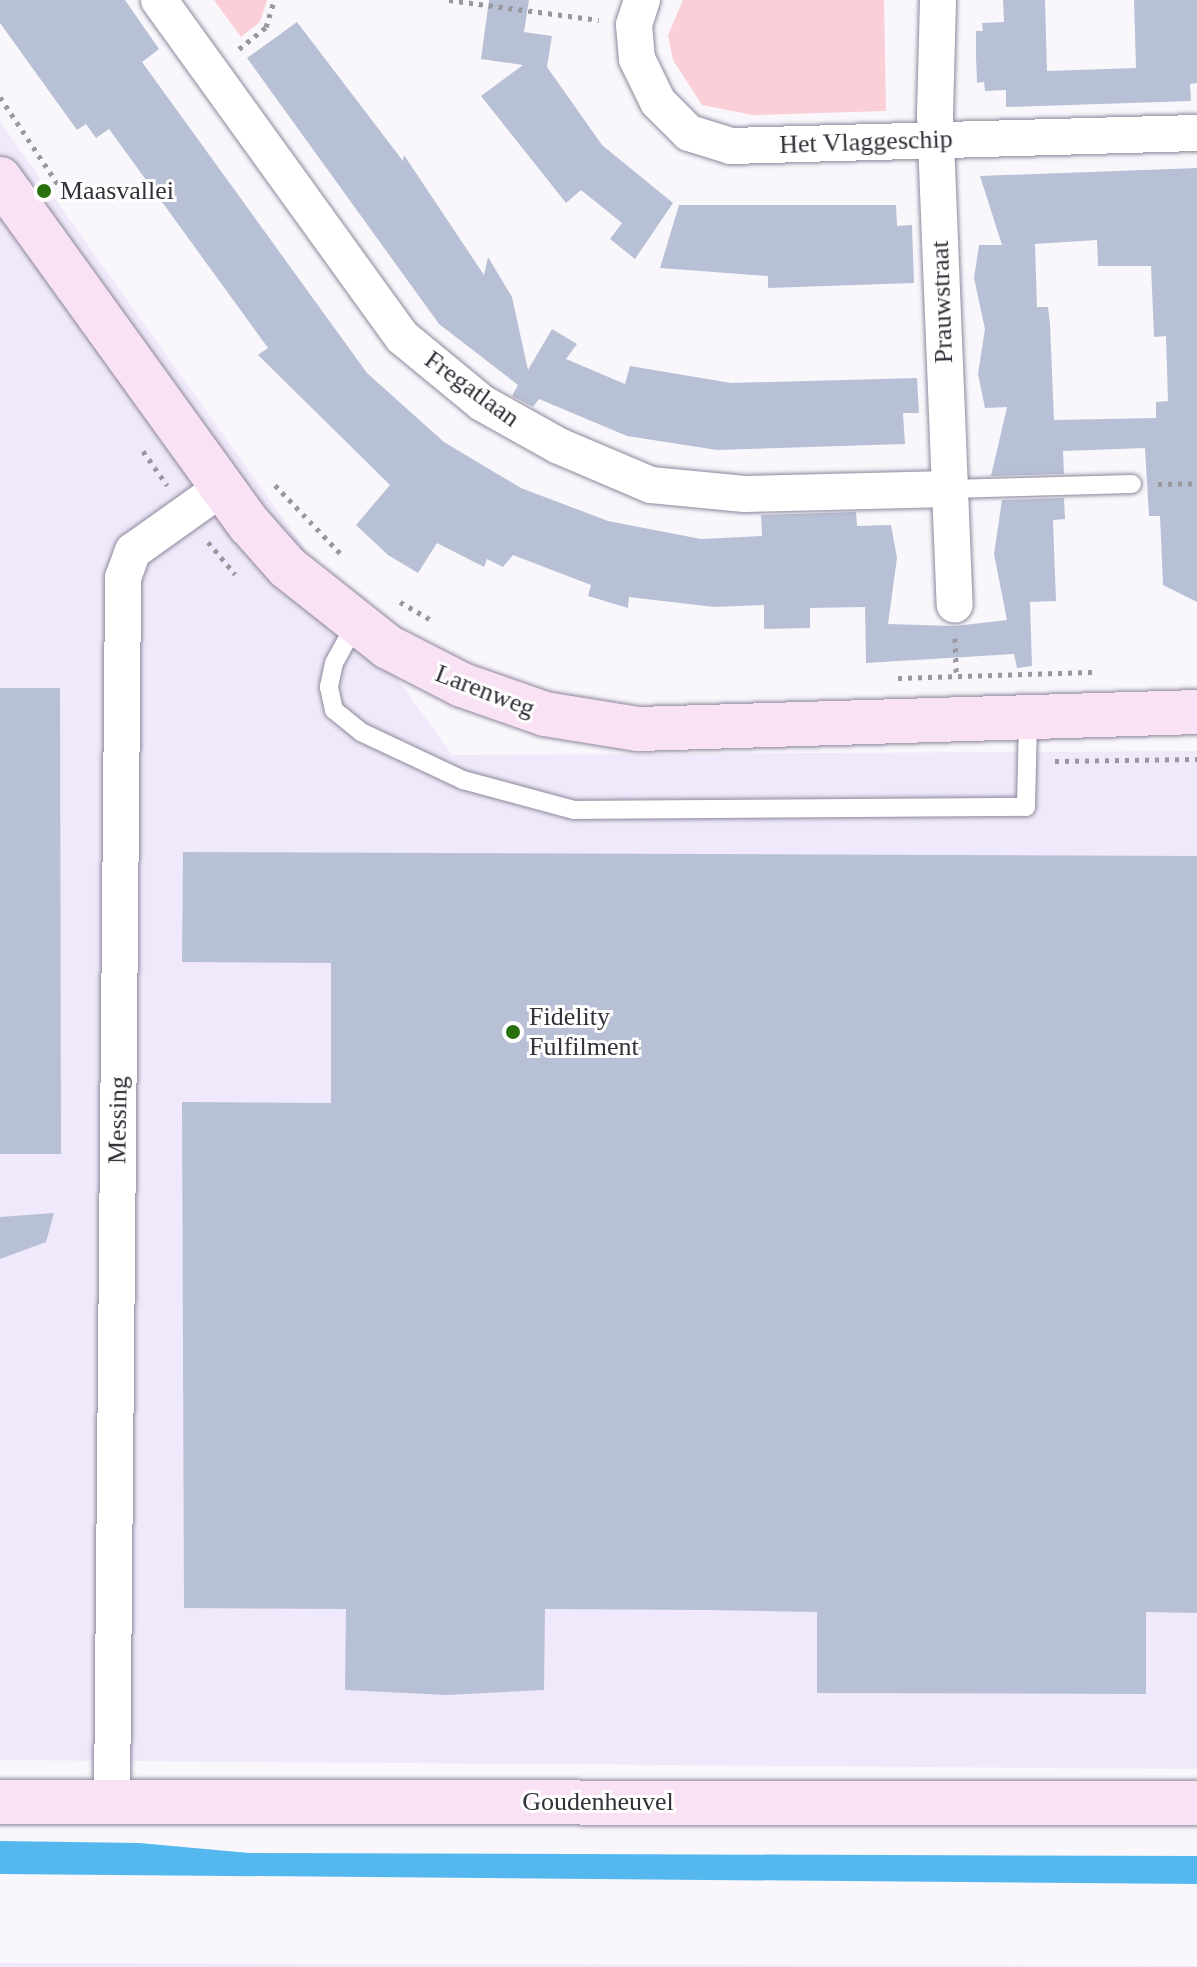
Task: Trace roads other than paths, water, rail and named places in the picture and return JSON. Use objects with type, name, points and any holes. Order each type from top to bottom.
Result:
[{"type":"street","name":"Fregatlaan","points":[[159,0],[402,337],[482,403],[559,446],[651,485],[745,494],[949,489]]},
{"type":"street","name":"Prauwstraat","points":[[938,0],[936,140],[955,605]]},
{"type":"street","name":"Het Vlaggeschip","points":[[638,12],[637,59],[658,102],[689,133],[731,146],[1197,133]]},
{"type":"street","name":"Larenweg","points":[[0,179],[223,487],[287,567],[355,625],[462,685],[545,714],[598,724],[713,730],[1197,712]]},
{"type":"street","name":"Messing","points":[[112,1801],[123,578],[133,551],[223,487]]},
{"type":"street","name":"Goudenheuvel","points":[[0,1802],[1197,1803]]},
{"type":"lane","points":[[949,489],[1132,484]]},
{"type":"lane","points":[[355,625],[334,663],[329,687],[334,710],[361,732],[463,780],[574,810],[1026,807],[1028,719]]},
{"type":"water","points":[[0,1841],[139,1843],[249,1853],[1197,1856],[1197,1884],[0,1874]]},
{"type":"place","name":"Maasvallei","points":[[44,191]]},
{"type":"place","name":"Fidelity Fulfilment","points":[[513,1032]]}]
